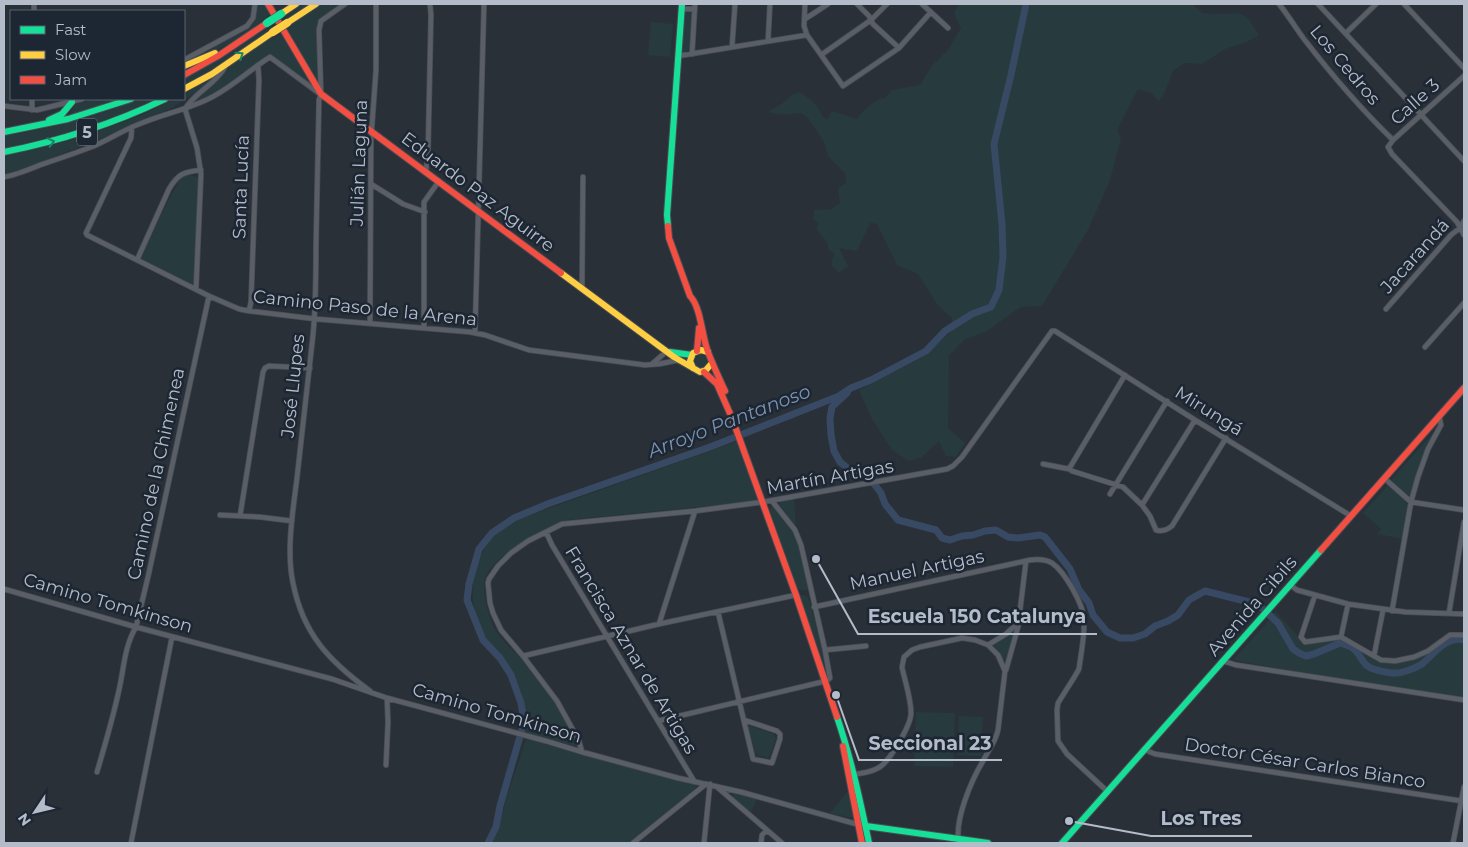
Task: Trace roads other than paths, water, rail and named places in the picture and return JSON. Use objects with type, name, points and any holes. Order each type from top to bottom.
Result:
[{"type":"main road","points":[[268,4],[321,94]]},
{"type":"main road","points":[[185,74],[237,44],[296,4]]},
{"type":"main road","points":[[185,88],[226,65],[316,4]]},
{"type":"main road","points":[[682,7],[666,215],[669,238],[690,296],[699,332],[690,364],[694,369]]},
{"type":"main road","points":[[185,66],[237,44]]},
{"type":"main road","name":"Eduardo Paz Aguirre","points":[[321,94],[667,351]]},
{"type":"main road","name":"5","points":[[4,132],[75,118],[128,100]]},
{"type":"main road","name":"5","points":[[4,152],[48,143],[96,129],[163,100]]},
{"type":"main road","points":[[4,132],[12,127],[59,116],[72,102]]},
{"type":"main road","points":[[690,296],[693,299],[700,319],[708,352],[724,390],[733,420]]},
{"type":"main road","points":[[678,357],[704,350],[708,352]]},
{"type":"main road","points":[[667,351],[697,371],[704,372],[717,384],[733,420],[835,708],[852,775],[866,843]]},
{"type":"main road","points":[[704,372],[712,363]]},
{"type":"main road","name":"Avenida Cibils","points":[[1062,843],[1464,388]]},
{"type":"main road","points":[[852,775],[853,794],[862,825]]},
{"type":"main road","name":"Camino Tomkinson","points":[[862,825],[958,841],[988,843]]},
{"type":"street","points":[[185,59],[247,26],[253,18],[255,4]]},
{"type":"street","name":"José Llupes","points":[[345,4],[323,20],[319,30],[321,94],[319,100],[314,318],[292,521],[291,574],[303,616],[315,638],[328,656],[345,672],[375,694]]},
{"type":"street","name":"Julián Laguna","points":[[370,323],[371,184],[376,70],[376,4]]},
{"type":"street","points":[[426,172],[430,4]]},
{"type":"street","points":[[476,333],[484,4]]},
{"type":"street","points":[[732,47],[735,4]]},
{"type":"street","points":[[768,41],[770,4]]},
{"type":"street","points":[[805,4],[804,26],[807,35],[842,86],[899,48],[931,12]]},
{"type":"street","points":[[805,19],[828,4]]},
{"type":"street","points":[[857,4],[869,16],[873,24],[899,48]]},
{"type":"street","points":[[821,55],[871,20],[887,4]]},
{"type":"street","points":[[922,4],[948,28]]},
{"type":"street","name":"Los Cedros","points":[[1279,4],[1303,38],[1367,115],[1393,140]]},
{"type":"street","points":[[1318,4],[1464,160]]},
{"type":"street","points":[[1346,33],[1376,4]]},
{"type":"street","points":[[1404,4],[1464,68]]},
{"type":"street","points":[[682,7],[695,7],[692,54]]},
{"type":"street","points":[[678,56],[807,35]]},
{"type":"street","name":"Eduardo Paz Aguirre","points":[[258,65],[270,57],[321,94]]},
{"type":"street","points":[[185,109],[193,98],[221,73],[226,65]]},
{"type":"street","points":[[4,177],[96,145],[132,127],[205,101],[223,91],[258,65]]},
{"type":"street","name":"Santa Lucía","points":[[249,311],[259,80],[258,65]]},
{"type":"street","name":"Calle 3","points":[[1460,228],[1457,222],[1388,147],[1393,140],[1464,76]]},
{"type":"street","points":[[32,100],[32,110]]},
{"type":"street","points":[[72,102],[79,100]]},
{"type":"street","points":[[4,106],[32,110],[65,108]]},
{"type":"street","points":[[185,109],[197,148],[201,170],[196,289]]},
{"type":"street","name":"Camino Paso de la Arena","points":[[132,127],[131,138],[86,231],[87,235],[239,309],[476,333],[529,350],[645,365],[659,364],[678,357]]},
{"type":"street","points":[[137,260],[173,182],[182,174],[201,170]]},
{"type":"street","points":[[582,288],[583,177]]},
{"type":"street","points":[[424,328],[424,200],[439,181]]},
{"type":"street","points":[[371,184],[403,204],[425,212]]},
{"type":"street","name":"Jacarandá","points":[[1386,309],[1451,235],[1460,228],[1464,221]]},
{"type":"street","points":[[1460,228],[1464,235]]},
{"type":"street","name":"Camino de la Chimenea","points":[[97,772],[110,730],[127,646],[131,634],[136,627],[148,577],[209,296]]},
{"type":"street","points":[[1424,348],[1464,303]]},
{"type":"street","name":"Mirungá","points":[[1052,331],[1055,331],[1351,516]]},
{"type":"street","name":"Martín Artigas","points":[[582,752],[579,741],[556,701],[497,624],[490,603],[488,583],[506,557],[528,541],[562,524],[695,511],[772,501],[942,470],[957,463],[1052,331]]},
{"type":"street","points":[[652,364],[667,351]]},
{"type":"street","points":[[240,516],[263,372],[269,366],[310,368]]},
{"type":"street","points":[[1069,469],[1125,376]]},
{"type":"street","points":[[1110,494],[1168,402]]},
{"type":"street","points":[[1392,611],[1411,502],[1428,449],[1441,425],[1440,415]]},
{"type":"street","points":[[1142,505],[1195,420]]},
{"type":"street","points":[[1043,464],[1069,469],[1123,487],[1142,505],[1150,516],[1156,530],[1163,531],[1172,526],[1226,438]]},
{"type":"street","points":[[1384,478],[1411,502],[1464,510]]},
{"type":"street","points":[[658,721],[826,681],[830,678],[798,538],[789,522],[772,501]]},
{"type":"street","points":[[659,624],[695,511]]},
{"type":"street","points":[[220,515],[292,521]]},
{"type":"street","points":[[1449,613],[1464,522]]},
{"type":"street","name":"Francisca Aznar de Artigas","points":[[546,532],[694,781]]},
{"type":"street","name":"Manuel Artigas","points":[[814,607],[1026,561],[1044,560],[1053,564],[1061,572],[1080,605],[1084,620],[1079,669],[1057,706],[1058,741],[1062,749],[1108,792]]},
{"type":"street","points":[[958,841],[958,824],[966,800],[980,766],[997,736],[1005,671],[1017,636],[1026,561]]},
{"type":"street","points":[[1290,586],[1297,590],[1348,604],[1382,610],[1464,614]]},
{"type":"street","name":"Camino Tomkinson","points":[[4,589],[172,637],[332,679],[387,698],[512,731],[582,752],[862,825]]},
{"type":"street","points":[[523,656],[659,624],[796,595]]},
{"type":"street","points":[[1314,595],[1301,637],[1303,641],[1345,638],[1374,656],[1387,661],[1403,660],[1428,650],[1450,635],[1464,636]]},
{"type":"street","points":[[1341,638],[1348,604]]},
{"type":"street","points":[[1374,656],[1382,610]]},
{"type":"street","points":[[718,612],[753,760],[772,763],[780,734],[777,731],[744,720]]},
{"type":"street","points":[[988,644],[1006,634],[1019,622]]},
{"type":"street","points":[[131,843],[172,637]]},
{"type":"street","points":[[852,775],[880,767],[908,727],[911,712],[902,662],[912,650],[969,638],[988,644],[998,655],[1005,671]]},
{"type":"street","points":[[825,650],[866,646]]},
{"type":"street","points":[[1223,661],[1236,665],[1464,700]]},
{"type":"street","points":[[386,765],[387,698]]},
{"type":"street","name":"Doctor César Carlos Bianco","points":[[1145,750],[1155,754],[1462,800]]},
{"type":"street","points":[[633,843],[708,784]]},
{"type":"street","points":[[704,843],[708,784]]},
{"type":"street","points":[[716,786],[782,843]]},
{"type":"street","points":[[1453,843],[1464,787]]},
{"type":"street","points":[[761,843],[762,835],[766,830]]},
{"type":"waterway","name":"Arroyo Pantanoso","points":[[488,843],[496,827],[500,806],[523,726],[523,715],[521,703],[511,675],[500,658],[483,640],[467,600],[469,584],[479,549],[492,533],[514,518],[550,503],[710,447],[839,396],[851,388],[871,380],[926,351],[945,331],[972,314],[991,307],[999,290],[1003,257],[1002,224],[994,144],[1026,4]]},
{"type":"waterway","points":[[847,393],[832,407],[830,418],[834,451],[840,462],[851,471],[865,476],[875,485],[881,493],[885,504],[898,520],[936,530],[942,538],[950,540],[996,530],[1008,537],[1018,538],[1040,535],[1045,537],[1070,569],[1079,590],[1089,603],[1093,615],[1107,632],[1120,638],[1133,638],[1145,634],[1155,626],[1178,615],[1189,600],[1205,591],[1253,603],[1262,608],[1278,623],[1293,649],[1299,653],[1306,656],[1340,643],[1358,653],[1369,667],[1385,672],[1399,673],[1411,669],[1422,664],[1446,643],[1452,640],[1464,640]]},
{"type":"place","name":"Escuela 150 Catalunya","points":[[816,559]]},
{"type":"place","name":"Seccional 23","points":[[836,695]]},
{"type":"place","name":"Los Tres","points":[[1069,821]]}]
